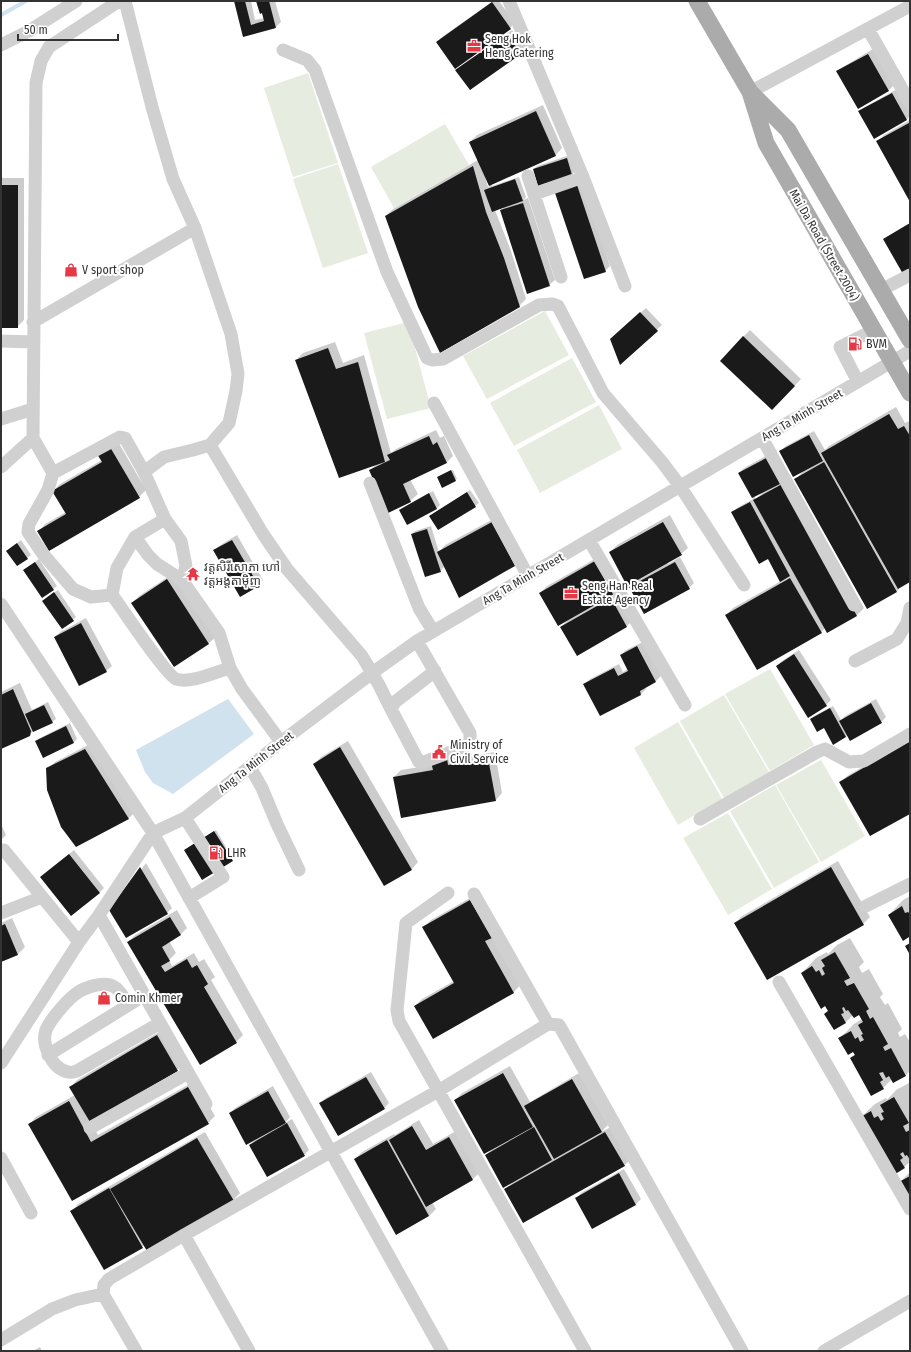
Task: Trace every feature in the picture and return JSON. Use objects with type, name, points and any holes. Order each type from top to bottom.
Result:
[{"type":"main road","name":"Mai Da Road (Street 2004)","points":[[697,1],[750,92],[766,144],[910,393]]},
{"type":"main road","name":"Mai Da Road (Street 2004)","points":[[750,92],[788,130],[910,340]]},
{"type":"street","points":[[1,45],[28,31],[76,1]]},
{"type":"street","points":[[53,473],[33,438],[36,84],[41,61],[49,47],[118,1]]},
{"type":"street","points":[[125,1],[152,107],[173,179],[195,228],[231,334],[238,374],[229,423],[210,445],[164,457],[144,472]]},
{"type":"street","points":[[509,1],[582,177],[625,286]]},
{"type":"street","points":[[750,92],[910,6]]},
{"type":"street","points":[[868,29],[910,103]]},
{"type":"street","points":[[283,50],[307,60],[315,70],[387,272],[427,358],[432,360],[443,359],[539,305],[552,304],[558,306],[603,393],[662,462],[680,486],[744,585]]},
{"type":"street","points":[[528,176],[561,277]]},
{"type":"street","points":[[534,194],[582,177]]},
{"type":"street","points":[[33,322],[195,228]]},
{"type":"street","points":[[881,290],[910,275]]},
{"type":"street","points":[[858,382],[840,347],[874,330]]},
{"type":"street","points":[[1,341],[34,342]]},
{"type":"street","name":"Ang Ta Minh Street","points":[[153,832],[185,818],[372,672],[417,640],[910,352]]},
{"type":"street","points":[[434,403],[528,576]]},
{"type":"street","points":[[1,419],[33,409]]},
{"type":"street","points":[[112,595],[91,597],[73,589],[43,554],[28,532],[28,524],[48,490],[53,473],[120,437],[125,438],[144,472],[165,520],[182,541],[186,566],[182,580]]},
{"type":"street","points":[[1,467],[33,438]]},
{"type":"street","points":[[762,438],[854,605]]},
{"type":"street","points":[[210,445],[263,534],[287,569],[362,656],[372,672],[419,762],[421,763],[467,746],[470,742],[470,733],[417,640]]},
{"type":"street","points":[[370,483],[419,608],[433,631]]},
{"type":"street","points":[[165,520],[135,537],[117,568],[112,595],[164,667],[175,679],[189,680],[230,668]]},
{"type":"street","points":[[135,537],[148,556],[157,564],[182,580],[219,633],[230,668],[242,689],[282,742]]},
{"type":"street","points":[[589,540],[685,705]]},
{"type":"street","points":[[1,604],[153,832],[442,1351]]},
{"type":"street","points":[[855,661],[897,639],[907,623],[910,608]]},
{"type":"street","points":[[391,709],[395,702],[434,671]]},
{"type":"street","points":[[700,819],[817,752],[825,749],[849,762],[864,761],[910,734]]},
{"type":"street","points":[[250,767],[262,788],[299,870]]},
{"type":"street","points":[[185,818],[223,877],[189,898]]},
{"type":"street","points":[[1,1063],[79,942],[99,915],[153,832]]},
{"type":"street","points":[[1,851],[4,850],[79,942]]},
{"type":"street","points":[[866,906],[910,884]]},
{"type":"street","points":[[448,893],[406,923],[397,1010],[399,1021],[585,1351]]},
{"type":"street","points":[[474,894],[548,1024]]},
{"type":"street","points":[[1,913],[42,897]]},
{"type":"street","points":[[99,915],[206,1104]]},
{"type":"street","points":[[779,982],[910,1209]]},
{"type":"street","points":[[129,1005],[116,987],[108,984],[92,986],[74,995],[52,1020],[46,1030],[44,1041],[48,1055],[56,1066],[68,1072],[77,1071],[160,1023]]},
{"type":"street","points":[[48,1055],[144,995]]},
{"type":"street","points":[[136,1351],[103,1294],[104,1285],[109,1279],[438,1091],[548,1024],[559,1025],[742,1351]]},
{"type":"street","points":[[90,1128],[188,1073]]},
{"type":"street","points":[[1,1158],[31,1213]]},
{"type":"street","points":[[184,1235],[249,1351]]},
{"type":"street","points":[[1,1340],[52,1309],[75,1300],[103,1294]]},
{"type":"street","points":[[824,1351],[910,1301]]},
{"type":"shaded area","points":[[308,73],[338,163],[293,177],[264,88]]},
{"type":"shaded area","points":[[445,124],[469,165],[394,208],[371,167]]},
{"type":"shaded area","points":[[338,164],[368,253],[323,268],[293,179]]},
{"type":"shaded area","points":[[545,311],[569,355],[487,399],[463,356]]},
{"type":"shaded area","points":[[408,322],[431,408],[387,419],[364,333]]},
{"type":"shaded area","points":[[572,358],[596,402],[514,446],[490,403]]},
{"type":"shaded area","points":[[599,405],[622,449],[540,493],[517,450]]},
{"type":"shaded area","points":[[770,669],[814,745],[770,771],[725,694]]},
{"type":"shaded area","points":[[724,695],[769,772],[724,798],[680,721]]},
{"type":"shaded area","points":[[678,722],[722,799],[678,825],[634,748]]},
{"type":"shaded area","points":[[821,760],[865,836],[821,862],[776,785]]},
{"type":"shaded area","points":[[775,785],[819,862],[774,888],[730,811]]},
{"type":"shaded area","points":[[728,813],[772,889],[728,915],[683,838]]},
{"type":"water","points":[[228,699],[254,734],[173,794],[153,783],[145,772],[136,750]]},
{"type":"building","points":[[234,1],[245,1],[251,25],[264,21],[256,1],[269,1],[276,28],[243,37]]},
{"type":"building","points":[[492,2],[511,29],[455,69],[436,42]]},
{"type":"building","points":[[507,34],[521,54],[470,90],[455,70]]},
{"type":"building","points":[[868,54],[889,91],[858,109],[836,71]]},
{"type":"building","points":[[892,93],[907,120],[874,139],[858,111]]},
{"type":"building","points":[[536,111],[556,156],[489,186],[469,142]]},
{"type":"building","points":[[909,123],[910,126],[910,202],[876,141]]},
{"type":"building","points":[[567,158],[572,175],[538,186],[533,169]]},
{"type":"building","points":[[473,166],[486,212],[504,258],[520,307],[440,353],[418,307],[385,216]]},
{"type":"building","points":[[515,179],[523,201],[492,212],[484,190]]},
{"type":"building","points":[[1,185],[18,185],[18,328],[1,328]]},
{"type":"building","points":[[577,185],[606,272],[584,279],[555,193]]},
{"type":"building","points":[[523,203],[550,286],[527,294],[500,210]]},
{"type":"building","points":[[910,223],[910,270],[903,274],[883,239]]},
{"type":"building","points":[[640,312],[658,331],[620,365],[610,339]]},
{"type":"building","points":[[743,336],[795,386],[772,410],[720,361]]},
{"type":"building","points":[[328,348],[336,369],[358,362],[385,462],[339,478],[295,360]]},
{"type":"building","points":[[889,414],[898,429],[904,426],[910,436],[910,582],[898,589],[821,453]]},
{"type":"building","points":[[809,435],[823,461],[793,477],[779,451]]},
{"type":"building","points":[[429,436],[433,445],[437,442],[447,463],[403,484],[411,502],[388,513],[369,470],[390,460],[387,455]]},
{"type":"building","points":[[110,447],[140,498],[49,551],[37,531],[66,514],[52,491],[102,462],[97,454]]},
{"type":"building","points":[[768,457],[782,483],[752,498],[738,473]]},
{"type":"building","points":[[824,462],[897,592],[867,609],[794,479]]},
{"type":"building","points":[[451,470],[456,481],[442,488],[437,477]]},
{"type":"building","points":[[784,483],[857,616],[827,633],[753,500]]},
{"type":"building","points":[[467,492],[476,507],[438,530],[429,516]]},
{"type":"building","points":[[429,493],[437,509],[407,525],[399,510]]},
{"type":"building","points":[[750,502],[790,576],[780,582],[768,559],[759,564],[731,512]]},
{"type":"building","points":[[492,522],[515,566],[459,598],[437,552]]},
{"type":"building","points":[[663,522],[682,555],[627,586],[609,552]]},
{"type":"building","points":[[427,529],[441,572],[425,577],[411,534]]},
{"type":"building","points":[[232,540],[259,586],[240,597],[213,550]]},
{"type":"building","points":[[17,543],[28,559],[17,566],[6,551]]},
{"type":"building","points":[[595,561],[614,594],[558,626],[539,593]]},
{"type":"building","points":[[35,562],[54,590],[42,598],[23,570]]},
{"type":"building","points":[[675,562],[690,589],[644,614],[629,587]]},
{"type":"building","points":[[790,578],[822,633],[757,670],[725,615]]},
{"type":"building","points":[[167,579],[209,644],[174,667],[131,603]]},
{"type":"building","points":[[54,592],[74,621],[62,629],[42,601]]},
{"type":"building","points":[[611,598],[627,627],[577,656],[560,627]]},
{"type":"building","points":[[81,623],[107,672],[79,686],[54,637]]},
{"type":"building","points":[[637,646],[656,682],[640,691],[641,695],[600,716],[583,684],[614,668],[618,676],[628,671],[620,655]]},
{"type":"building","points":[[794,654],[827,706],[808,718],[776,666]]},
{"type":"building","points":[[13,689],[31,731],[30,736],[1,749],[1,695]]},
{"type":"building","points":[[871,703],[882,723],[850,741],[839,721]]},
{"type":"building","points":[[44,705],[53,723],[33,732],[25,714]]},
{"type":"building","points":[[830,708],[846,737],[833,745],[824,728],[817,732],[810,719]]},
{"type":"building","points":[[66,726],[74,743],[43,758],[35,741]]},
{"type":"building","points":[[910,741],[910,814],[870,836],[839,782]]},
{"type":"building","points":[[340,747],[412,870],[384,886],[313,764]]},
{"type":"building","points":[[85,749],[129,819],[76,847],[61,827],[47,790],[46,768]]},
{"type":"building","name":"Ministry of Civil Service","points":[[447,758],[448,765],[488,758],[496,801],[401,818],[393,777],[433,770],[431,762]]},
{"type":"building","points":[[214,831],[233,861],[202,880],[184,850]]},
{"type":"building","points":[[69,854],[100,893],[71,916],[40,877]]},
{"type":"building","points":[[140,867],[168,914],[126,938],[109,910]]},
{"type":"building","points":[[831,867],[864,925],[767,980],[734,923]]},
{"type":"building","points":[[470,900],[492,938],[485,941],[514,993],[433,1039],[414,1006],[454,983],[422,927]]},
{"type":"building","points":[[902,906],[905,913],[908,912],[910,914],[910,940],[909,937],[903,941],[888,915]]},
{"type":"building","points":[[170,917],[181,935],[162,947],[170,961],[161,966],[165,972],[187,959],[192,968],[197,965],[208,984],[204,987],[237,1043],[200,1065],[127,942]]},
{"type":"building","points":[[5,924],[18,955],[1,962],[1,926]]},
{"type":"building","points":[[910,943],[910,955],[905,946]]},
{"type":"building","points":[[835,952],[850,978],[844,981],[847,986],[854,983],[869,1009],[866,1011],[870,1019],[873,1017],[888,1044],[883,1047],[885,1051],[891,1048],[906,1076],[893,1083],[889,1076],[886,1078],[883,1072],[879,1073],[883,1080],[880,1082],[884,1089],[871,1096],[850,1058],[855,1055],[853,1052],[848,1055],[838,1038],[851,1031],[855,1039],[858,1037],[860,1042],[864,1040],[861,1035],[863,1034],[858,1025],[863,1022],[859,1015],[854,1018],[848,1010],[846,1011],[844,1007],[842,1008],[844,1013],[841,1014],[846,1023],[834,1030],[824,1014],[828,1011],[825,1006],[821,1009],[801,973],[812,966],[816,972],[819,970],[822,976],[825,974],[822,968],[825,966],[821,960]]},
{"type":"building","points":[[157,1035],[178,1071],[90,1122],[69,1087]]},
{"type":"building","points":[[503,1073],[533,1127],[484,1154],[454,1100]]},
{"type":"building","points":[[366,1077],[385,1109],[338,1136],[319,1103]]},
{"type":"building","points":[[572,1079],[602,1132],[554,1159],[524,1106]]},
{"type":"building","points":[[188,1087],[209,1124],[72,1201],[28,1124],[69,1101],[91,1142]]},
{"type":"building","points":[[268,1091],[286,1123],[246,1145],[229,1113]]},
{"type":"building","points":[[894,1097],[909,1123],[903,1126],[906,1132],[910,1130],[910,1160],[903,1152],[900,1154],[903,1158],[900,1160],[905,1168],[892,1176],[859,1118],[871,1111],[874,1118],[878,1116],[881,1121],[884,1119],[881,1113],[884,1112],[880,1105]]},
{"type":"building","points":[[287,1123],[305,1156],[267,1177],[249,1145]]},
{"type":"building","points":[[412,1126],[426,1150],[449,1137],[473,1180],[426,1207],[389,1140]]},
{"type":"building","points":[[534,1127],[552,1160],[503,1188],[485,1155]]},
{"type":"building","points":[[605,1132],[625,1166],[523,1223],[504,1189]]},
{"type":"building","points":[[197,1138],[234,1201],[147,1251],[110,1189]]},
{"type":"building","points":[[387,1140],[429,1216],[396,1235],[354,1159]]},
{"type":"building","points":[[619,1173],[636,1205],[592,1229],[575,1198]]},
{"type":"building","points":[[910,1176],[910,1198],[897,1183]]},
{"type":"building","points":[[109,1188],[143,1248],[104,1270],[70,1211]]},
{"type":"waterway","points":[[1,15],[26,1]]},
{"type":"place","name":"Seng Hok Heng Catering","points":[[474,46]]},
{"type":"place","name":"V sport shop","points":[[71,270]]},
{"type":"place","name":"BVM","points":[[855,344]]},
{"type":"place","name":"វត្តសិរីសោភា ហៅ វត្តអង្តតាម៉ិញ","points":[[193,574]]},
{"type":"place","name":"Seng Han Real Estate Agency","points":[[571,593]]},
{"type":"place","name":"Ministry of Civil Service","points":[[439,752]]},
{"type":"place","name":"LHR","points":[[216,853]]},
{"type":"place","name":"Comin Khmer","points":[[104,998]]}]
